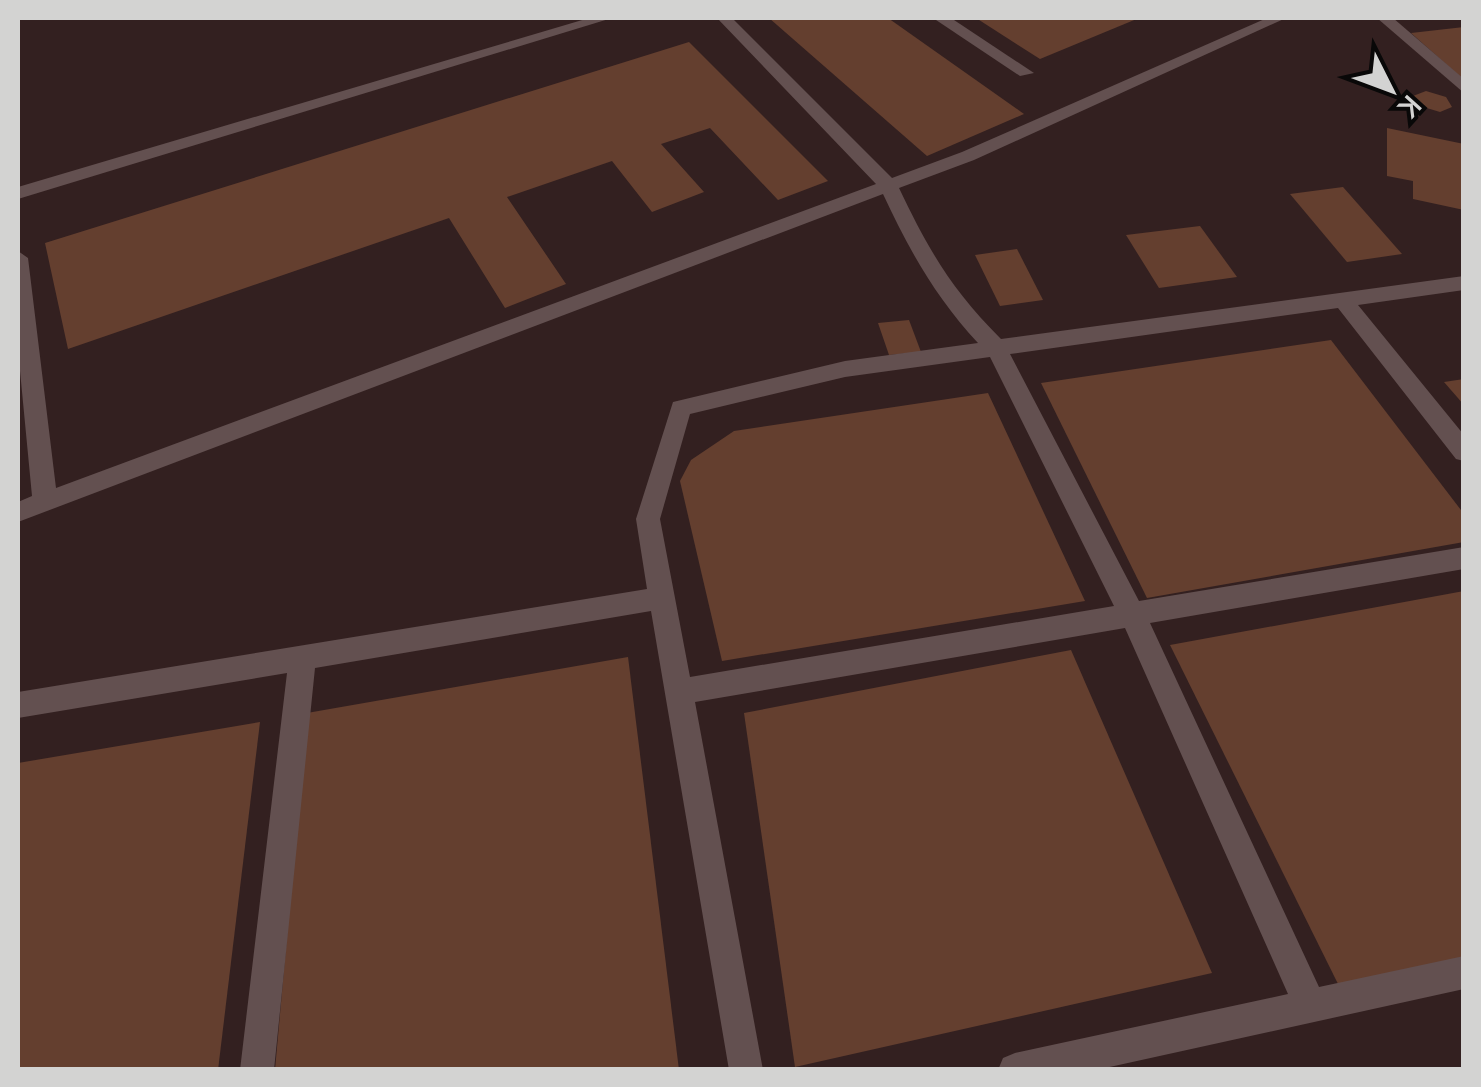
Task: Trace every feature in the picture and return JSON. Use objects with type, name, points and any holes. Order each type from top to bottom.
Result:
[{"type":"street","points":[[18,193],[604,18]]},
{"type":"street","points":[[724,18],[888,185],[917,246],[951,301],[996,348],[1132,614],[1310,1005]]},
{"type":"street","points":[[941,18],[1026,73]]},
{"type":"street","points":[[18,512],[968,156],[1279,18]]},
{"type":"street","points":[[1384,18],[1464,88]]},
{"type":"street","points":[[18,258],[45,501]]},
{"type":"street","points":[[746,1070],[648,519],[681,408],[845,369],[1464,284]]},
{"type":"street","points":[[1343,300],[1464,452]]},
{"type":"street","points":[[677,692],[1464,558]]},
{"type":"street","points":[[18,705],[661,598]]},
{"type":"street","points":[[257,1070],[302,658]]},
{"type":"street","points":[[1015,1070],[1464,972]]},
{"type":"shaded area","points":[[18,18],[1463,18],[1463,1069],[18,1069]]},
{"type":"building","points":[[769,18],[888,18],[1024,114],[927,156]]},
{"type":"building","points":[[976,18],[1139,18],[1040,59]]},
{"type":"building","points":[[1464,27],[1464,80],[1411,33]]},
{"type":"building","points":[[689,42],[828,181],[778,200],[710,128],[661,144],[704,192],[652,212],[612,161],[507,197],[566,284],[505,308],[449,218],[68,349],[45,243]]},
{"type":"building","points":[[1426,91],[1446,97],[1452,107],[1440,112],[1420,106],[1413,96]]},
{"type":"building","points":[[1387,128],[1464,144],[1464,210],[1413,199],[1413,181],[1387,176]]},
{"type":"building","points":[[1343,187],[1402,254],[1347,262],[1290,194]]},
{"type":"building","points":[[1200,226],[1237,277],[1159,288],[1126,235]]},
{"type":"building","points":[[1017,249],[1043,300],[1000,306],[975,255]]},
{"type":"building","points":[[909,320],[921,352],[889,355],[878,323]]},
{"type":"building","points":[[1331,340],[1464,514],[1464,542],[1147,598],[1041,383]]},
{"type":"building","points":[[1464,379],[1464,405],[1444,382]]},
{"type":"building","points":[[988,393],[1085,601],[722,661],[680,481],[691,460],[734,431]]},
{"type":"building","points":[[1464,591],[1464,968],[1344,996],[1170,645]]},
{"type":"building","points":[[1071,650],[1212,973],[795,1067],[744,713]]},
{"type":"building","points":[[628,657],[679,1070],[275,1070],[307,713]]},
{"type":"building","points":[[260,722],[218,1070],[18,1070],[18,763]]}]
